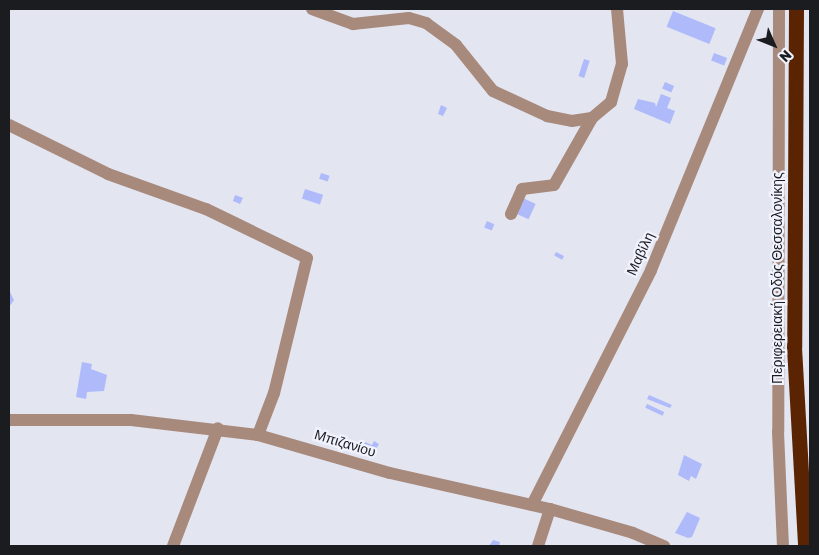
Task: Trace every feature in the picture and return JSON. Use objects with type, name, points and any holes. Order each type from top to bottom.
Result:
[{"type":"highway","name":"Περιφερειακή Οδός Θεσσαλονίκης","points":[[796,9],[794,347],[805,546]]},
{"type":"street","points":[[312,9],[353,24],[409,18],[426,23],[456,45],[487,85],[503,97],[547,116],[572,121],[592,118]]},
{"type":"street","points":[[511,214],[522,189],[554,185],[592,118],[611,102],[619,83],[621,55],[617,9]]},
{"type":"street","name":"Μαβίλη","points":[[532,504],[651,270],[758,9]]},
{"type":"street","points":[[779,9],[778,440],[783,546]]},
{"type":"street","points":[[9,125],[108,174],[206,209],[307,258],[274,393],[258,435]]},
{"type":"street","name":"Μπιζανίου","points":[[9,420],[131,420],[218,428],[258,435],[390,474],[532,504],[664,546]]},
{"type":"street","points":[[173,546],[218,428]]},
{"type":"street","points":[[538,546],[550,509]]},
{"type":"building","points":[[673,11],[716,28],[709,44],[667,27]]},
{"type":"building","points":[[714,53],[727,58],[724,65],[711,60]]},
{"type":"building","points":[[584,59],[590,61],[584,78],[578,76]]},
{"type":"building","points":[[665,82],[674,86],[671,92],[662,88]]},
{"type":"building","points":[[661,94],[671,98],[667,108],[675,111],[670,124],[634,109],[638,99],[655,103],[656,107]]},
{"type":"building","points":[[441,105],[447,108],[443,116],[438,114]]},
{"type":"building","points":[[321,173],[330,176],[328,181],[319,179]]},
{"type":"building","points":[[305,189],[323,195],[320,204],[302,199]]},
{"type":"building","points":[[235,195],[243,198],[240,204],[233,201]]},
{"type":"building","points":[[523,198],[536,204],[529,219],[516,213]]},
{"type":"building","points":[[487,221],[494,224],[492,231],[484,227]]},
{"type":"building","points":[[556,252],[564,256],[562,260],[554,256]]},
{"type":"building","points":[[9,290],[14,300],[9,307]]},
{"type":"building","points":[[82,362],[92,364],[91,369],[107,375],[104,391],[87,392],[86,399],[76,397]]},
{"type":"building","points":[[649,395],[672,405],[670,408],[647,399]]},
{"type":"building","points":[[647,404],[664,412],[663,416],[645,408]]},
{"type":"building","points":[[374,441],[379,444],[373,455],[361,450],[365,442],[372,445]]},
{"type":"building","points":[[684,455],[702,464],[696,479],[691,476],[689,481],[678,475]]},
{"type":"building","points":[[687,512],[700,518],[692,537],[688,538],[675,533]]},
{"type":"building","points":[[493,540],[500,542],[499,546],[489,546]]}]
